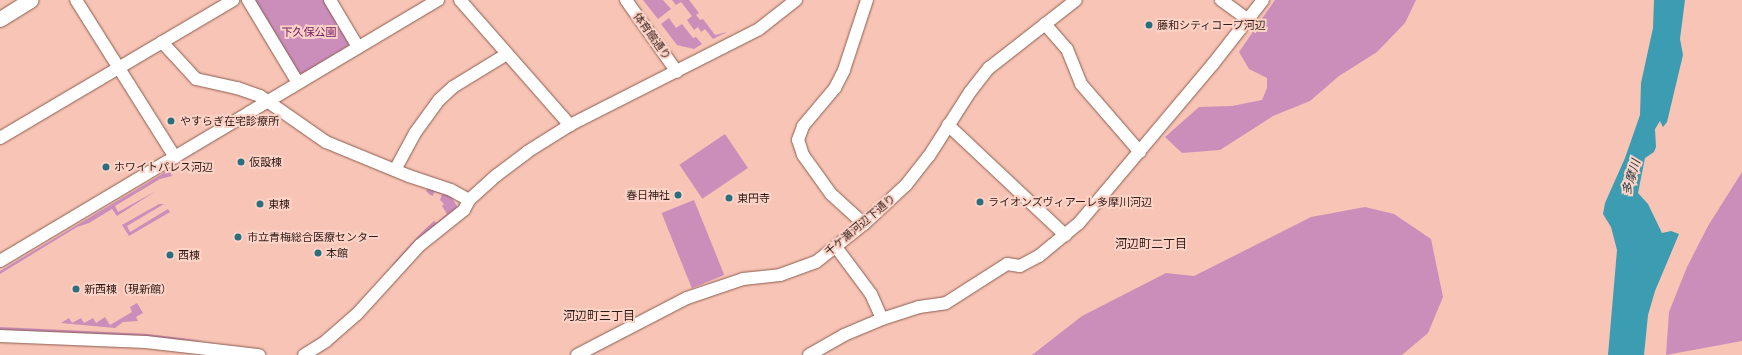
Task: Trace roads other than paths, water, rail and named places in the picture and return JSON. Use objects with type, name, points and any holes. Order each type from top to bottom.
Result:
[{"type":"main road","points":[[0,19],[31,0]]},
{"type":"street","points":[[76,0],[175,156]]},
{"type":"street","points":[[0,138],[233,0]]},
{"type":"street","points":[[248,0],[298,83]]},
{"type":"street","points":[[330,0],[358,47]]},
{"type":"street","points":[[0,261],[438,0]]},
{"type":"street","points":[[460,0],[570,125]]},
{"type":"street","name":"体育館通り","points":[[626,0],[678,72]]},
{"type":"street","points":[[304,355],[326,341],[357,314],[420,245],[464,210],[469,200],[527,152],[570,125],[678,72],[759,29],[796,0]]},
{"type":"street","points":[[864,224],[831,194],[802,155],[798,140],[803,126],[838,82],[867,0]]},
{"type":"street","name":"千ケ瀬河辺下通り","points":[[577,355],[687,298],[743,279],[789,272],[816,262],[864,224],[906,186],[929,156],[970,92],[989,68],[1076,0]]},
{"type":"street","points":[[1221,0],[1249,20]]},
{"type":"street","points":[[809,355],[844,335],[882,319],[919,307],[946,303],[1007,264],[1020,266],[1029,263],[1065,235],[1079,223],[1094,203],[1140,152],[1249,20],[1263,0]]},
{"type":"street","points":[[1045,24],[1066,49],[1081,84],[1140,152]]},
{"type":"street","points":[[162,42],[196,79],[243,90],[268,101],[321,139],[395,170],[451,190],[469,200]]},
{"type":"street","points":[[395,170],[416,133],[439,100],[453,87],[508,54]]},
{"type":"street","points":[[948,125],[1065,235]]},
{"type":"street","points":[[836,247],[871,294],[882,319]]},
{"type":"street","points":[[0,336],[146,342],[259,355]]},
{"type":"water","name":"多摩川","points":[[1654,0],[1685,0],[1680,39],[1683,55],[1667,122],[1663,127],[1660,121],[1655,129],[1656,147],[1654,152],[1645,158],[1638,193],[1648,204],[1662,233],[1671,231],[1679,234],[1655,291],[1648,315],[1644,355],[1608,355],[1617,250],[1611,227],[1603,214],[1605,203],[1625,158],[1640,115],[1641,83],[1653,28]]},
{"type":"place","name":"藤和シティコープ河辺","points":[[1149,25]]},
{"type":"place","name":"やすらぎ在宅診療所","points":[[171,121]]},
{"type":"place","name":"仮設棟","points":[[241,162]]},
{"type":"place","name":"ホワイトパレス河辺","points":[[106,167]]},
{"type":"place","name":"春日神社","points":[[678,195]]},
{"type":"place","name":"東円寺","points":[[729,198]]},
{"type":"place","name":"ライオンズヴィアーレ多摩川河辺","points":[[980,202]]},
{"type":"place","name":"東棟","points":[[260,204]]},
{"type":"place","name":"市立青梅総合医療センター","points":[[238,237]]},
{"type":"place","name":"本館","points":[[318,253]]},
{"type":"place","name":"西棟","points":[[170,255]]},
{"type":"place","name":"新西棟（現新館）","points":[[76,289]]},
{"type":"district","name":"河辺町二丁目","points":[[1151,244]]},
{"type":"district","name":"河辺町三丁目","points":[[599,316]]},
{"type":"park label","name":"下久保公園","points":[[309,32]]}]
